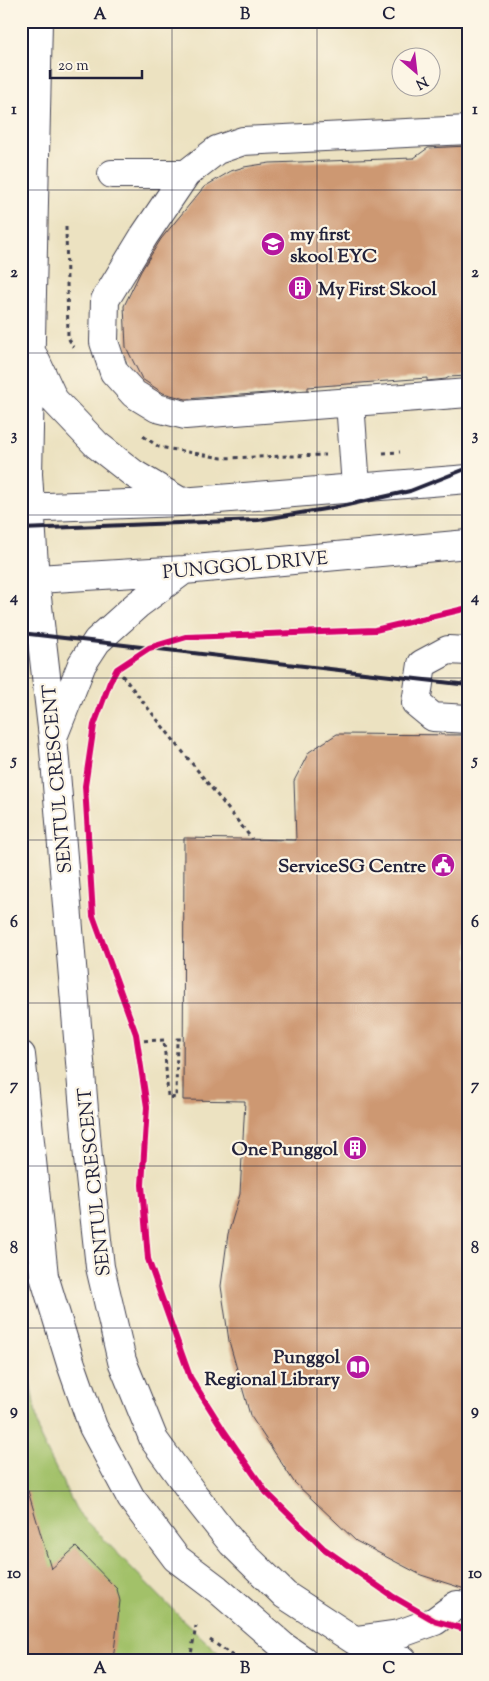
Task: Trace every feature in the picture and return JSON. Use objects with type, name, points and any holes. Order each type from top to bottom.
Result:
[{"type":"street","name":"SENTUL CRESCENT","points":[[38,21],[26,508],[28,580],[53,737],[89,1168],[100,1267],[122,1361],[154,1440],[232,1543],[286,1594],[354,1640],[403,1660]]},
{"type":"street","points":[[468,130],[243,141],[218,150],[186,174],[144,236],[105,300],[104,342],[114,372],[134,394],[157,408],[185,415],[468,393]]},
{"type":"street","points":[[112,174],[186,174]]},
{"type":"street","points":[[31,351],[54,400],[97,445],[134,474],[181,502]]},
{"type":"street","points":[[350,402],[356,487]]},
{"type":"street","points":[[26,508],[181,502],[468,478]]},
{"type":"street","name":"PUNGGOL DRIVE","points":[[28,580],[184,570],[468,544]]},
{"type":"street","points":[[53,737],[82,664],[96,641],[137,605],[184,570]]},
{"type":"street","points":[[468,651],[448,650],[422,664],[416,703],[433,717],[468,719]]},
{"type":"street","points":[[21,1055],[44,1276],[70,1364],[93,1427],[131,1498],[176,1558],[217,1589],[284,1647],[303,1660]]},
{"type":"street","points":[[354,1640],[399,1634],[435,1621],[462,1600]]},
{"type":"path","points":[[65,220],[68,337],[77,354]]},
{"type":"path","points":[[135,432],[159,447],[222,458],[401,452]]},
{"type":"path","points":[[114,676],[118,669],[125,664]]},
{"type":"path","points":[[118,669],[252,839]]},
{"type":"path","points":[[138,1050],[136,1038],[164,1040],[168,1097],[176,1098],[177,1039],[184,1039]]},
{"type":"path","points":[[190,1660],[196,1626]]},
{"type":"path","points":[[210,1640],[239,1660]]},
{"type":"green space","points":[[21,1331],[40,1437],[78,1513],[181,1618],[226,1660],[21,1660]]},
{"type":"building","name":"My First Skool","points":[[468,146],[468,376],[427,381],[427,378],[308,387],[308,390],[186,399],[163,393],[142,379],[126,347],[124,306],[141,271],[161,239],[204,187],[231,171],[244,167],[270,163],[414,158],[428,148]]},
{"type":"building","name":"One Punggol","points":[[337,734],[468,735],[468,1590],[421,1575],[356,1541],[294,1482],[250,1415],[229,1341],[221,1286],[228,1234],[240,1194],[245,1101],[183,1100],[184,838],[296,840],[294,781],[309,752]]},
{"type":"building","points":[[28,1491],[51,1569],[76,1547],[117,1589],[120,1601],[113,1660],[21,1660],[21,1492]]},
{"type":"railway","points":[[21,529],[258,520],[343,506],[410,491],[468,468]]},
{"type":"railway","points":[[21,633],[468,685]]},
{"type":"cycle path","points":[[468,608],[375,630],[186,637],[149,648],[117,669],[110,682],[94,725],[85,786],[93,916],[136,1034],[147,1107],[142,1185],[148,1259],[190,1377],[266,1492],[323,1548],[392,1596],[435,1621],[468,1630]]},
{"type":"place","name":"my first skool EYC","points":[[273,244]]},
{"type":"place","name":"My First Skool","points":[[300,288]]},
{"type":"place","name":"ServiceSG Centre","points":[[443,865]]},
{"type":"place","name":"One Punggol","points":[[355,1148]]},
{"type":"place","name":"Punggol Regional Library","points":[[358,1367]]}]
